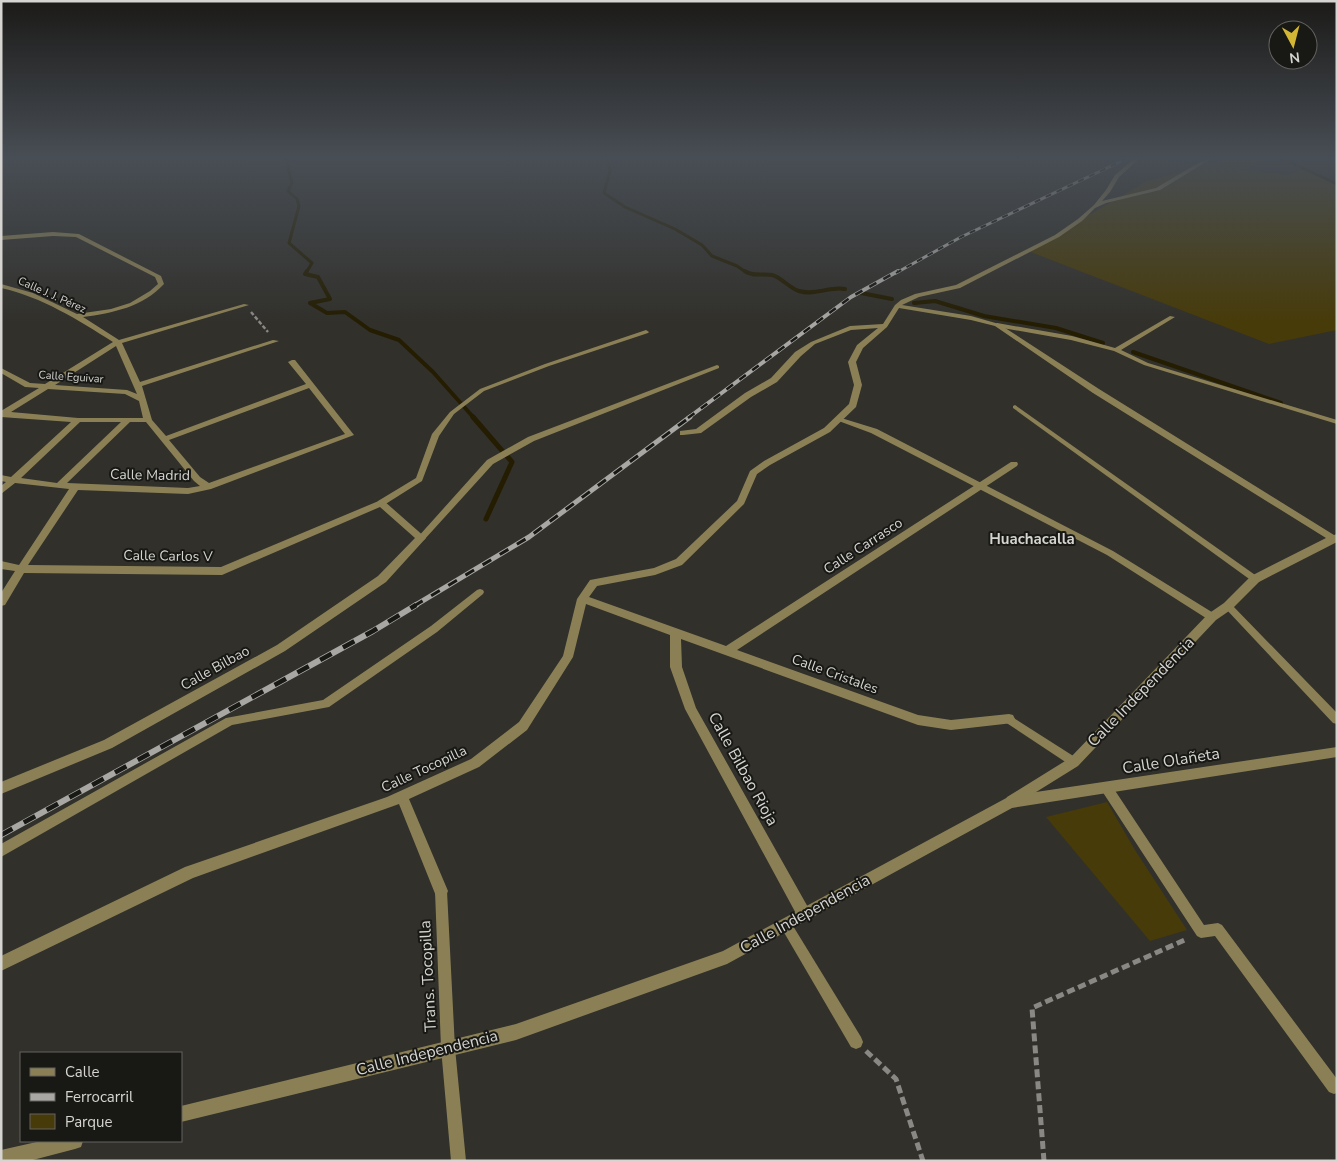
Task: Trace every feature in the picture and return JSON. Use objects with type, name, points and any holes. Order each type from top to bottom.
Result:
[{"type":"street","points":[[582,598],[594,583],[655,571],[679,562],[741,502],[754,473],[767,463],[827,430],[853,405],[858,385],[852,362],[860,348],[886,326],[895,310],[903,301],[917,295],[958,286],[1057,236],[1087,213]]},
{"type":"street","points":[[1,238],[53,234],[77,235],[158,276],[161,284],[144,299],[107,312],[76,316]]},
{"type":"street","name":"Calle J. J. Pérez","points":[[1,286],[15,288],[76,316],[118,342]]},
{"type":"street","points":[[2,415],[45,386],[118,342],[246,305]]},
{"type":"street","points":[[895,310],[971,318],[996,325],[1096,391],[1336,538]]},
{"type":"street","points":[[683,433],[698,431],[748,395],[774,380],[798,354],[813,343],[850,328],[886,326]]},
{"type":"street","points":[[138,385],[275,341]]},
{"type":"street","points":[[118,342],[138,385],[140,399],[148,420],[197,479],[208,487]]},
{"type":"street","points":[[164,439],[310,385],[292,362]]},
{"type":"street","name":"Calle Eguivar","points":[[1,370],[28,385],[128,392],[140,399]]},
{"type":"street","name":"Calle Madrid","points":[[1,478],[75,487],[188,491],[208,487],[350,435],[310,385]]},
{"type":"street","points":[[2,415],[78,420],[148,420]]},
{"type":"street","points":[[1,491],[78,420]]},
{"type":"street","points":[[59,486],[128,420]]},
{"type":"street","name":"Calle Carrasco","points":[[727,651],[1014,464]]},
{"type":"street","points":[[1,602],[75,487]]},
{"type":"street","points":[[381,503],[421,538]]},
{"type":"street","name":"Calle Carlos V","points":[[1,566],[21,569],[222,571],[381,503]]},
{"type":"street","name":"Calle Bilbao","points":[[1,788],[108,744],[280,648],[382,579],[421,538]]},
{"type":"street","name":"Calle Independencia","points":[[182,1114],[516,1032],[727,957],[1010,802],[1074,762],[1212,618],[1228,606],[1255,579],[1336,538]]},
{"type":"street","name":"Calle Cristales","points":[[582,598],[918,720],[951,725],[1009,719]]},
{"type":"street","name":"Calle Tocopilla","points":[[1,964],[190,872],[402,797],[475,763],[523,726],[568,657],[582,598]]},
{"type":"street","name":"Calle Bilbao Rioja","points":[[675,632],[676,667],[691,709],[804,914]]},
{"type":"street","name":"Calle Olañeta","points":[[1010,802],[1337,752]]},
{"type":"street","name":"Trans. Tocopilla","points":[[402,797],[441,891]]},
{"type":"street","points":[[1,1159],[71,1142]]},
{"type":"lane","points":[[1116,350],[1172,317]]},
{"type":"lane","points":[[996,325],[1072,338],[1116,350],[1146,364],[1337,422]]},
{"type":"lane","points":[[381,503],[419,479],[435,436],[452,413],[482,390],[547,365],[646,332]]},
{"type":"lane","points":[[421,538],[490,462],[531,439],[717,367]]},
{"type":"lane","points":[[1015,407],[1255,579]]},
{"type":"lane","points":[[838,419],[874,431],[982,485],[1110,553],[1212,618]]},
{"type":"lane","points":[[1,851],[230,721],[325,704],[434,629],[480,592]]},
{"type":"lane","points":[[1228,606],[1337,720]]},
{"type":"lane","name":"Calle Cristales","points":[[1009,719],[1074,762]]},
{"type":"lane","points":[[1106,787],[1201,932],[1218,929],[1334,1087]]},
{"type":"lane","name":"Trans. Tocopilla","points":[[441,891],[448,1048],[459,1161]]},
{"type":"lane","points":[[786,925],[856,1042]]},
{"type":"path","points":[[1044,1161],[1032,1008],[1201,932]]},
{"type":"path","points":[[856,1042],[896,1079],[923,1161]]},
{"type":"green space","points":[[1092,213],[1337,213],[1337,330],[1269,344],[1028,251]]},
{"type":"green space","points":[[1107,802],[1135,850],[1187,930],[1150,941],[1046,817]]},
{"type":"waterway","points":[[297,213],[289,243],[312,263],[306,273]]},
{"type":"waterway","points":[[639,213],[675,229],[702,245],[712,256],[737,266],[747,273]]},
{"type":"waterway","points":[[307,271],[305,274],[318,277],[330,299],[310,303],[327,313],[345,312],[370,330],[399,340],[433,372],[474,418]]},
{"type":"waterway","points":[[745,271],[751,274],[775,276],[799,291],[817,292],[839,288],[845,289]]},
{"type":"waterway","points":[[861,293],[892,299]]},
{"type":"waterway","points":[[914,303],[935,301],[984,316],[1056,328],[1103,343]]},
{"type":"waterway","points":[[1133,352],[1281,403]]},
{"type":"waterway","points":[[473,417],[512,462],[486,519]]},
{"type":"railway","points":[[896,273],[961,237],[1011,213]]},
{"type":"railway","points":[[688,418],[851,297],[898,271]]},
{"type":"railway","points":[[414,606],[529,537],[690,417]]},
{"type":"railway","points":[[1,835],[373,631],[416,605]]},
{"type":"district","name":"Huachacalla","points":[[1032,539]]}]
